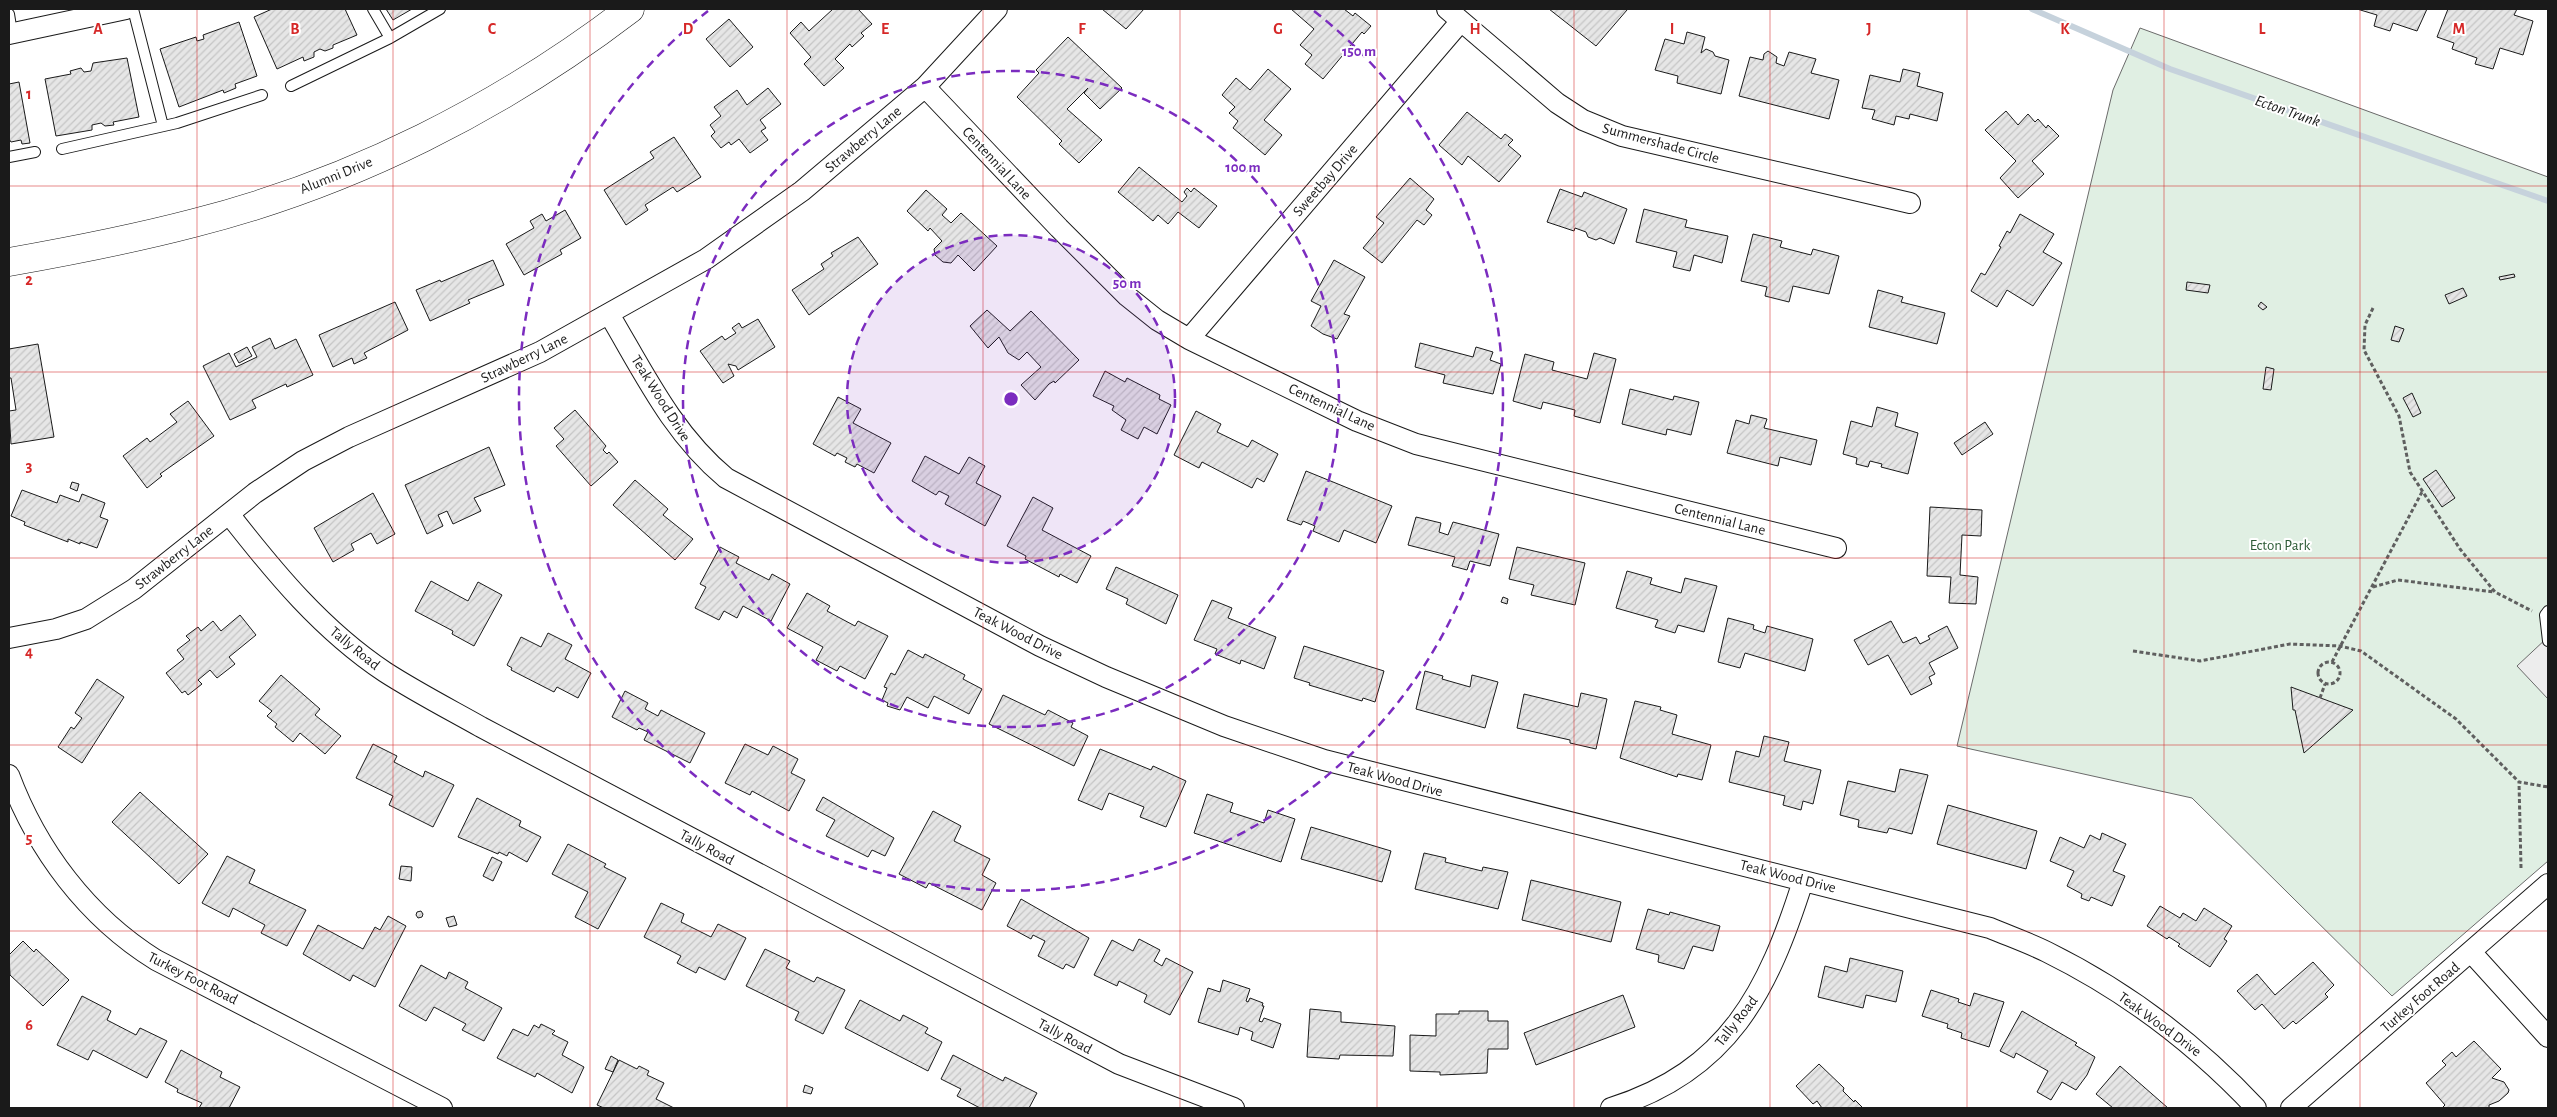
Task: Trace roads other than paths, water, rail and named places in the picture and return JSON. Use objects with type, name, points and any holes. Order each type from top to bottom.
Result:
[{"type":"main road","name":"Alumni Drive","points":[[9,262],[194,224],[318,183],[418,140],[461,118],[538,74],[630,9]]},
{"type":"street","points":[[10,27],[126,9]]},
{"type":"street","name":"Strawberry Lane","points":[[9,638],[56,629],[86,619],[134,589],[255,493],[303,461],[349,437],[496,373],[609,314],[690,268],[757,225],[802,191],[925,87],[997,9]]},
{"type":"street","name":"Summershade Circle","points":[[1454,15],[1557,103],[1597,127],[1622,136],[1910,203]]},
{"type":"street","name":"Sweetbay Drive","points":[[1189,339],[1454,15]]},
{"type":"street","name":"Centennial Lane","points":[[925,87],[1059,228],[1127,296],[1157,320],[1189,339],[1357,421],[1416,444],[1836,548]]},
{"type":"street","name":"Teak Wood Drive","points":[[609,314],[672,421],[690,444],[726,478],[1040,646],[1106,677],[1224,726],[1332,762],[1990,928],[2046,952],[2139,1006],[2202,1054],[2256,1108]]},
{"type":"street","name":"Tally Road","points":[[229,514],[277,576],[296,597],[335,632],[385,672],[481,727],[1119,1064],[1234,1108]]},
{"type":"street","name":"Turkey Foot Road","points":[[9,776],[22,810],[46,852],[82,897],[135,946],[156,960],[442,1108]]},
{"type":"street","name":"Tally Road","points":[[1611,1108],[1638,1100],[1665,1086],[1707,1056],[1729,1035],[1751,1005],[1771,970],[1803,881]]},
{"type":"street","name":"Turkey Foot Road","points":[[2291,1108],[2548,884]]},
{"type":"street","points":[[2471,952],[2548,1037]]},
{"type":"lane","points":[[133,9],[163,126]]},
{"type":"lane","points":[[374,9],[390,38]]},
{"type":"lane","points":[[291,86],[390,38],[440,9]]},
{"type":"lane","points":[[62,149],[163,126],[262,95]]},
{"type":"lane","points":[[9,157],[35,152]]},
{"type":"lane","points":[[2546,613],[2548,641]]},
{"type":"waterway","name":"Ecton Trunk","points":[[2032,9],[2170,69],[2548,201]]},
{"type":"park label","name":"Ecton Park","points":[[2280,545]]}]
